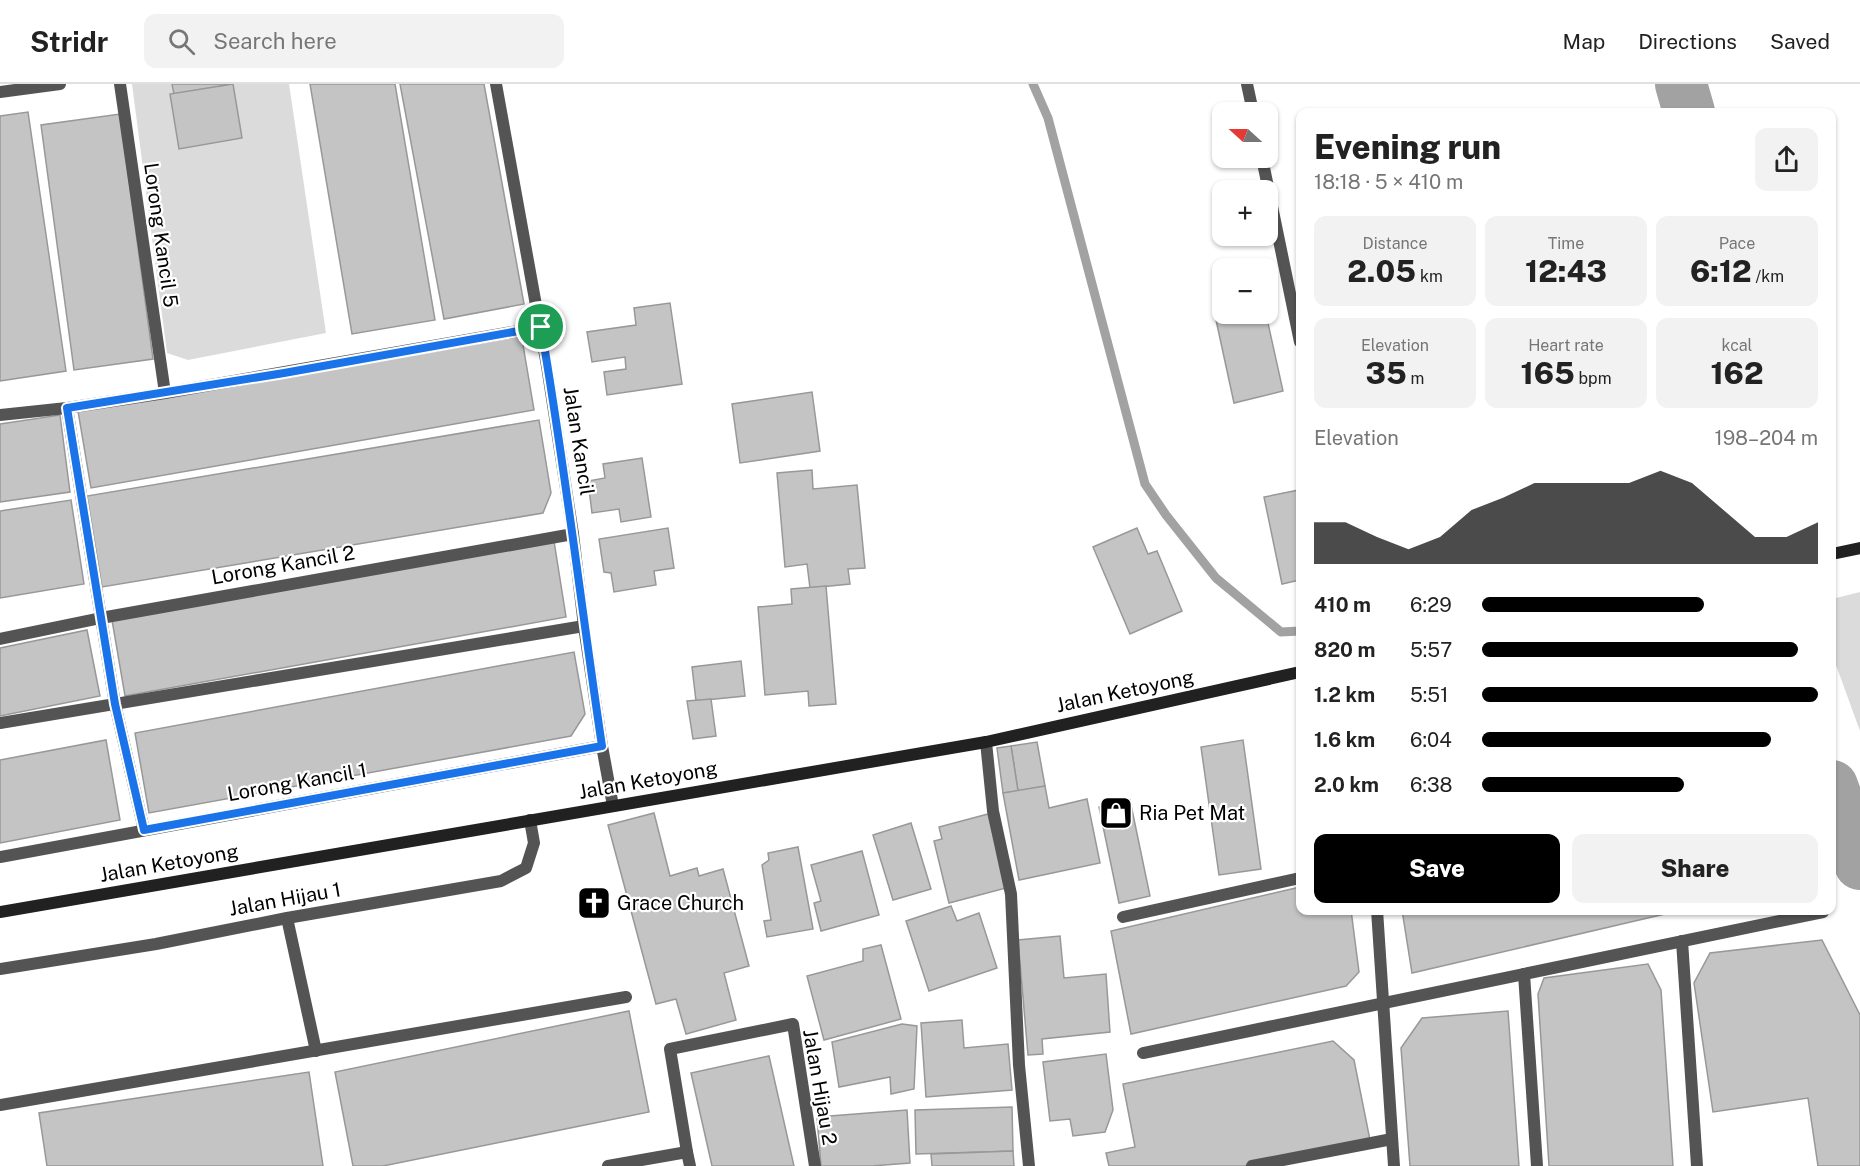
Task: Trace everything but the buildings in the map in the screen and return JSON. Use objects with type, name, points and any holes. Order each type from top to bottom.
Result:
[{"type":"street","points":[[0,92],[60,84]]},
{"type":"street","name":"Lorong Kancil 5","points":[[120,84],[165,393]]},
{"type":"street","name":"Jalan Kancil","points":[[496,84],[541,327],[573,534],[602,746],[614,806]]},
{"type":"street","points":[[1247,84],[1251,102]]},
{"type":"street","points":[[1264,168],[1296,323]]},
{"type":"street","points":[[0,415],[67,408],[165,393],[541,327]]},
{"type":"street","points":[[67,408],[115,704],[144,830]]},
{"type":"street","name":"Lorong Kancil 2","points":[[0,639],[101,618],[573,534]]},
{"type":"street","points":[[1836,553],[1860,548]]},
{"type":"street","points":[[0,723],[584,626]]},
{"type":"street","name":"Jalan Ketoyong","points":[[0,912],[986,742],[1296,673]]},
{"type":"street","points":[[986,742],[993,811],[1011,894],[1019,1065],[1029,1166]]},
{"type":"street","name":"Lorong Kancil 1","points":[[0,857],[602,746]]},
{"type":"street","name":"Jalan Hijau 1","points":[[0,969],[156,944],[287,918],[501,881],[526,868],[534,843],[530,820]]},
{"type":"street","points":[[1123,917],[1296,879]]},
{"type":"street","points":[[1377,915],[1394,1166]]},
{"type":"street","points":[[1143,1053],[1805,915]]},
{"type":"street","points":[[287,918],[316,1051]]},
{"type":"street","points":[[1682,942],[1697,1166]]},
{"type":"street","points":[[1524,974],[1537,1166]]},
{"type":"street","points":[[0,1105],[626,997]]},
{"type":"street","name":"Jalan Hijau 2","points":[[690,1166],[670,1049],[793,1024],[815,1166]]},
{"type":"street","points":[[1252,1166],[1392,1139]]},
{"type":"street","points":[[608,1166],[687,1152]]},
{"type":"shaded area","points":[[132,84],[289,84],[326,333],[188,360],[167,353]]},
{"type":"shaded area","points":[[1860,592],[1860,731],[1836,665],[1836,598]]},
{"type":"waterway","points":[[1033,84],[1048,118],[1145,484],[1166,515],[1216,578],[1281,632],[1296,631]]},
{"type":"waterway","points":[[1681,84],[1688,108]]},
{"type":"waterway","points":[[1836,797],[1860,864]]},
{"type":"place","name":"Ria Pet Mat","points":[[1116,813]]},
{"type":"place","name":"Grace Church","points":[[594,903]]},
{"type":"route","points":[[541,327],[573,534],[602,746],[144,830],[115,704],[67,408],[284,373],[541,327]]}]
